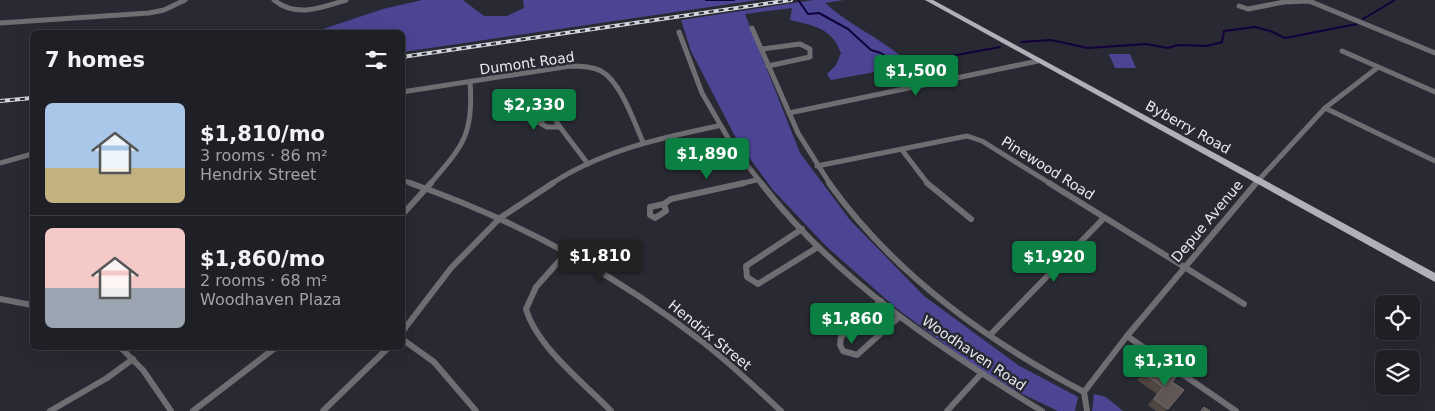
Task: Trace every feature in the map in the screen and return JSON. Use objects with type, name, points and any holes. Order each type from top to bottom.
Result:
[{"type":"main road","name":"Byberry Road","points":[[928,0],[1435,278]]},
{"type":"street","points":[[0,24],[150,14],[185,0]]},
{"type":"street","points":[[274,0],[284,8],[302,11],[322,8],[346,0]]},
{"type":"street","points":[[1239,6],[1248,9],[1261,8],[1283,1],[1310,1],[1435,53]]},
{"type":"street","name":"Woodhaven Road","points":[[752,28],[789,113],[817,166],[842,200],[884,246],[943,301],[1028,362],[1084,392]]},
{"type":"street","name":"Woodhaven Road","points":[[679,32],[687,63],[718,126],[757,180],[818,247],[898,317],[980,375],[1042,411]]},
{"type":"street","points":[[762,49],[800,44],[810,49],[810,57],[768,66]]},
{"type":"street","points":[[1342,51],[1435,92]]},
{"type":"street","points":[[789,113],[1038,61]]},
{"type":"street","name":"Dumont Road","points":[[405,92],[570,66],[585,66],[601,70],[611,78],[644,142]]},
{"type":"street","name":"Depue Avenue","points":[[1084,392],[1127,336],[1257,181],[1324,108],[1377,68]]},
{"type":"street","points":[[405,212],[426,188],[466,135],[471,122],[470,82]]},
{"type":"street","points":[[1324,108],[1435,160]]},
{"type":"street","points":[[405,328],[451,268],[500,218],[557,180],[588,164],[644,142],[718,126]]},
{"type":"street","points":[[560,127],[588,164]]},
{"type":"street","name":"Pinewood Road","points":[[817,166],[967,136],[982,141],[1244,304]]},
{"type":"street","points":[[902,150],[928,184],[971,219]]},
{"type":"street","points":[[0,163],[30,155]]},
{"type":"street","points":[[664,204],[671,199],[757,180]]},
{"type":"street","name":"Hendrix Street","points":[[405,181],[500,218],[568,250],[609,275],[706,345],[781,411]]},
{"type":"street","points":[[990,335],[1104,218]]},
{"type":"street","points":[[802,229],[746,266],[744,272],[746,278],[758,284],[818,247]]},
{"type":"street","points":[[568,250],[530,295],[527,305],[530,324],[611,411]]},
{"type":"street","points":[[0,299],[30,305]]},
{"type":"street","points":[[881,301],[842,337],[840,347],[843,351],[851,355],[857,355],[898,317]]},
{"type":"street","points":[[1127,336],[1236,411]]},
{"type":"street","points":[[405,341],[434,362],[476,411]]},
{"type":"street","points":[[123,350],[157,388],[171,411]]},
{"type":"street","points":[[193,411],[272,350]]},
{"type":"street","points":[[328,409],[386,350]]},
{"type":"street","points":[[50,411],[107,378],[133,359]]},
{"type":"street","points":[[947,411],[980,375]]},
{"type":"street","points":[[1084,392],[1087,411]]},
{"type":"shaded area","points":[[422,0],[463,0],[484,16],[507,16],[524,8],[523,0],[758,0],[405,52],[405,30],[320,30],[383,9]]},
{"type":"shaded area","points":[[813,0],[844,0],[825,3],[903,58],[920,59],[926,63],[919,68],[918,79],[899,84],[886,70],[831,80],[827,74],[836,65],[841,53],[837,44],[827,33],[814,26],[790,20],[792,8],[745,14],[800,153],[850,220],[924,296],[1018,365],[1078,397],[1075,411],[1058,411],[1014,390],[966,360],[896,308],[826,246],[773,190],[739,144],[691,51],[681,20]]},
{"type":"shaded area","points":[[1109,54],[1130,54],[1136,68],[1115,68]]},
{"type":"shaded area","points":[[1094,394],[1106,397],[1123,411],[1092,411]]},
{"type":"building","points":[[1149,365],[1163,375],[1166,370],[1176,377],[1172,382],[1184,390],[1168,409],[1154,399],[1163,387],[1143,373]]},
{"type":"building","points":[[1204,407],[1210,411],[1201,411]]},
{"type":"waterway","points":[[706,0],[734,0]]},
{"type":"waterway","points":[[1363,19],[1395,0]]},
{"type":"waterway","points":[[799,1],[808,14],[819,13],[848,29],[871,50],[881,53],[904,69],[908,64],[1000,47]]},
{"type":"waterway","points":[[1021,42],[1051,40],[1088,48],[1146,44],[1168,48],[1178,45],[1207,46],[1222,42],[1224,31],[1255,27],[1285,38],[1357,24]]},
{"type":"railway","points":[[405,57],[791,0]]},
{"type":"railway","points":[[0,101],[30,98]]}]
